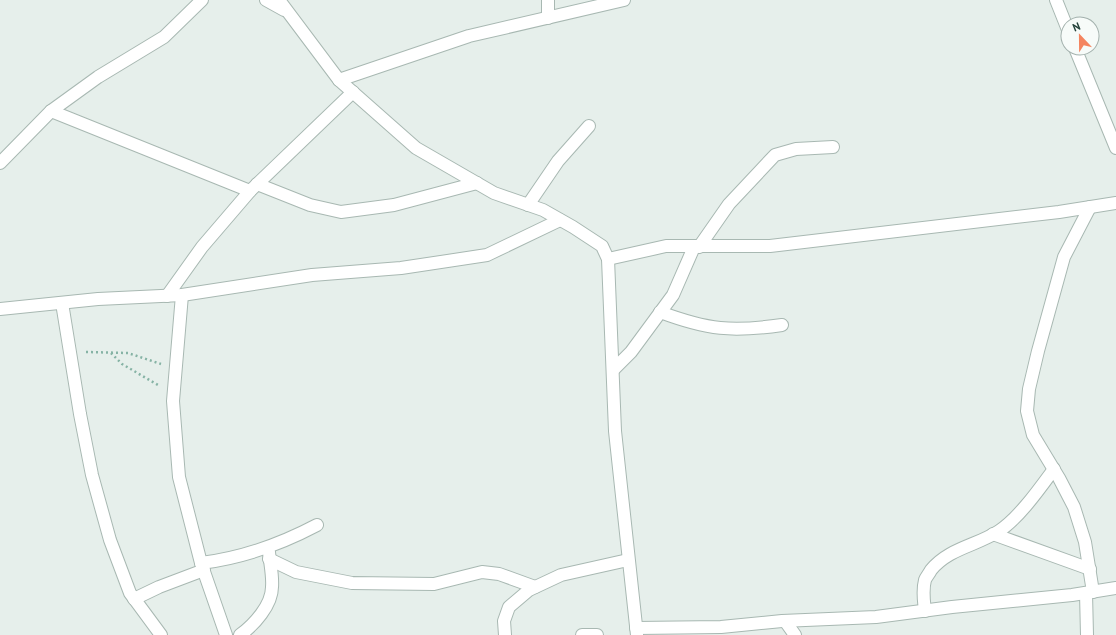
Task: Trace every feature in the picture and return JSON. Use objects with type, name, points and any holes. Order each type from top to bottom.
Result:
[{"type":"street","points":[[0,163],[51,111],[98,77],[164,37],[202,0]]},
{"type":"street","points":[[266,0],[288,12]]},
{"type":"street","points":[[279,0],[339,80],[416,148],[494,193],[528,205],[560,220],[602,246],[608,259],[614,431],[636,632],[721,627],[785,621],[876,617],[1116,588]]},
{"type":"street","points":[[548,0],[548,18]]},
{"type":"street","points":[[339,80],[469,36],[624,0]]},
{"type":"street","points":[[1056,0],[1062,16]]},
{"type":"street","points":[[1078,56],[1116,148]]},
{"type":"street","points":[[167,296],[202,247],[253,187],[353,92]]},
{"type":"street","points":[[51,111],[253,187],[310,205],[341,212],[394,205],[477,184]]},
{"type":"street","points":[[528,205],[558,161],[589,126]]},
{"type":"street","points":[[613,370],[631,352],[673,295],[697,247],[729,204],[775,156],[796,149],[833,147]]},
{"type":"street","points":[[608,259],[666,246],[770,246],[1116,203]]},
{"type":"street","points":[[1087,635],[1090,568],[1085,542],[1074,507],[1054,469],[1033,435],[1027,411],[1038,350],[1064,257],[1090,207]]},
{"type":"street","points":[[0,309],[62,303],[182,295],[312,275],[401,268],[487,255],[560,220]]},
{"type":"street","points":[[182,295],[174,393],[179,477],[203,567],[226,635]]},
{"type":"street","points":[[62,303],[92,475],[110,540],[118,565],[134,599],[161,635]]},
{"type":"street","points":[[660,312],[686,322],[718,329],[740,330],[782,325]]},
{"type":"street","points":[[925,611],[923,591],[925,578],[939,560],[958,549],[1000,530],[1038,490],[1054,469]]},
{"type":"street","points":[[134,599],[203,567],[290,540],[317,525]]},
{"type":"street","points":[[993,534],[1090,568]]},
{"type":"street","points":[[240,635],[257,618],[270,600],[272,587],[268,546]]},
{"type":"street","points":[[270,559],[296,572],[352,583],[434,584],[482,572],[500,574],[535,587]]},
{"type":"street","points":[[505,635],[504,621],[509,608],[535,587],[561,575],[628,560]]},
{"type":"street","points":[[785,621],[795,635]]},
{"type":"street","points":[[582,635],[597,635]]},
{"type":"path","points":[[69,350],[128,353],[161,364],[176,371]]},
{"type":"path","points":[[110,353],[122,364],[174,393]]}]
